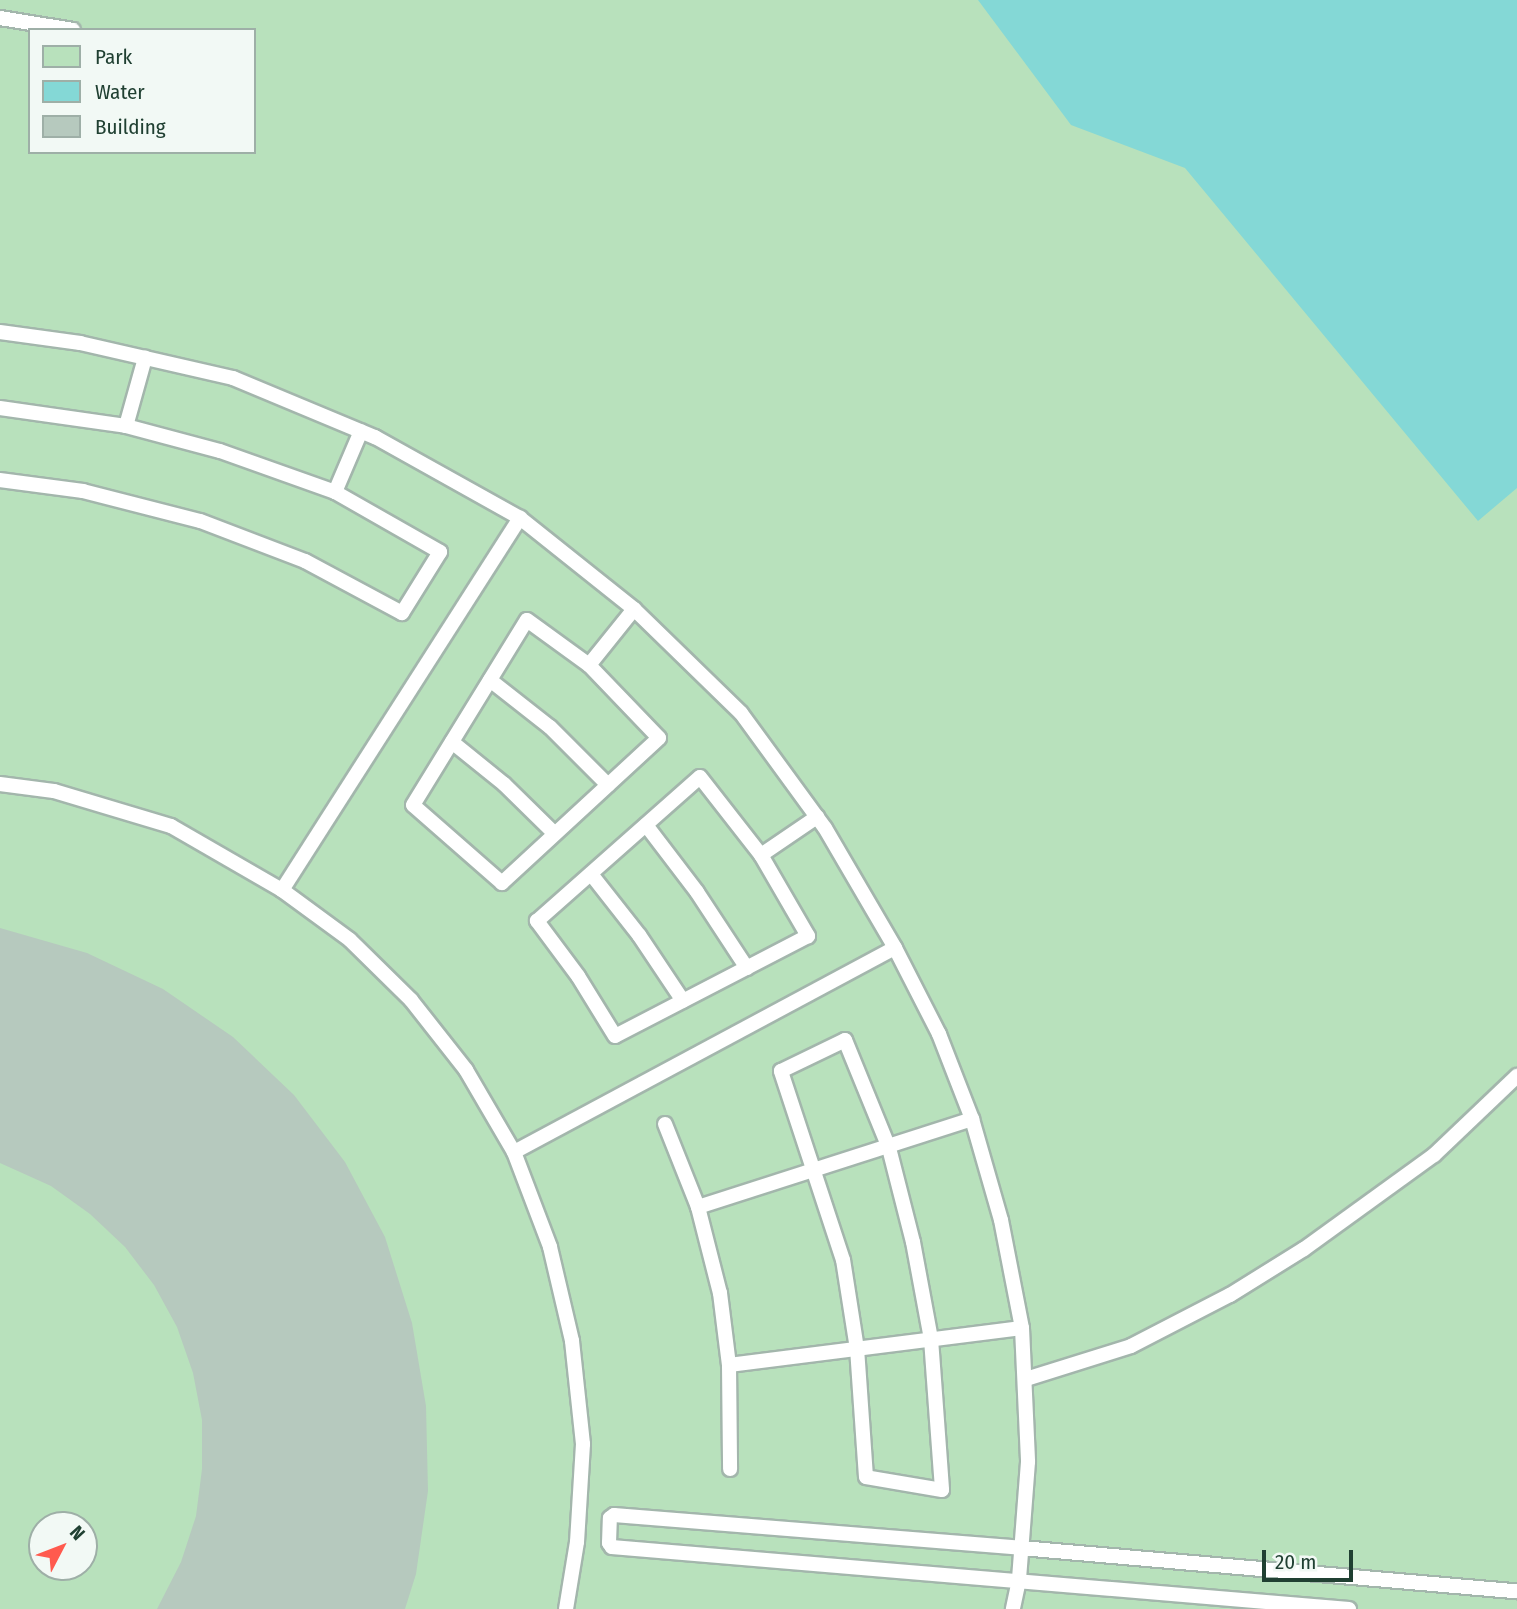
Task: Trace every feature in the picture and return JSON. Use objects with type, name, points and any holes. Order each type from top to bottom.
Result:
[{"type":"lane","points":[[0,18],[61,28]]},
{"type":"lane","points":[[0,332],[80,343],[233,379],[361,431],[520,518],[634,609],[741,713],[817,817],[895,948],[939,1034],[972,1119],[1001,1220],[1022,1328],[1028,1462],[1013,1609]]},
{"type":"lane","points":[[126,426],[145,358]]},
{"type":"lane","points":[[0,408],[126,426],[219,451],[335,492],[440,552],[402,613],[305,561],[201,521],[83,491],[0,480]]},
{"type":"lane","points":[[335,492],[361,431]]},
{"type":"lane","points":[[282,890],[520,518]]},
{"type":"lane","points":[[589,665],[634,609]]},
{"type":"lane","points":[[527,620],[589,665],[659,738],[502,883],[413,805],[527,620]]},
{"type":"lane","points":[[490,680],[550,727],[608,785]]},
{"type":"lane","points":[[452,742],[503,784],[555,834]]},
{"type":"lane","points":[[700,777],[761,855],[808,936],[615,1035],[578,976],[537,921],[700,777]]},
{"type":"lane","points":[[0,784],[54,791],[171,826],[282,890],[350,940],[411,1000],[466,1070],[514,1152],[550,1247],[572,1341],[583,1444],[577,1542],[566,1609]]},
{"type":"lane","points":[[761,855],[817,817]]},
{"type":"lane","points":[[646,825],[697,892],[747,968]]},
{"type":"lane","points":[[591,874],[639,935],[683,1001]]},
{"type":"lane","points":[[514,1152],[895,948]]},
{"type":"lane","points":[[845,1040],[889,1149],[913,1242],[931,1339],[942,1490],[866,1478],[857,1349],[844,1260],[817,1171],[781,1071],[845,1040]]},
{"type":"lane","points":[[1026,1379],[1130,1346],[1241,1289],[1304,1249],[1434,1155],[1517,1076]]},
{"type":"lane","points":[[698,1207],[889,1149],[972,1119]]},
{"type":"lane","points":[[665,1124],[698,1207],[720,1293],[729,1365],[730,1469]]},
{"type":"lane","points":[[729,1365],[1022,1328]]},
{"type":"lane","points":[[1349,1609],[612,1547],[608,1543],[610,1518],[614,1515],[1517,1591]]},
{"type":"green space","points":[[0,0],[1517,0],[1517,1609],[0,1609]]},
{"type":"water","points":[[978,0],[1517,0],[1517,488],[1478,521],[1185,168],[1071,125]]},
{"type":"building","points":[[0,928],[87,953],[163,989],[233,1037],[294,1095],[345,1162],[385,1237],[412,1323],[426,1406],[428,1491],[416,1574],[405,1609],[157,1609],[181,1562],[196,1516],[202,1469],[202,1420],[193,1373],[177,1327],[154,1285],[125,1247],[90,1214],[51,1186],[0,1163]]}]
